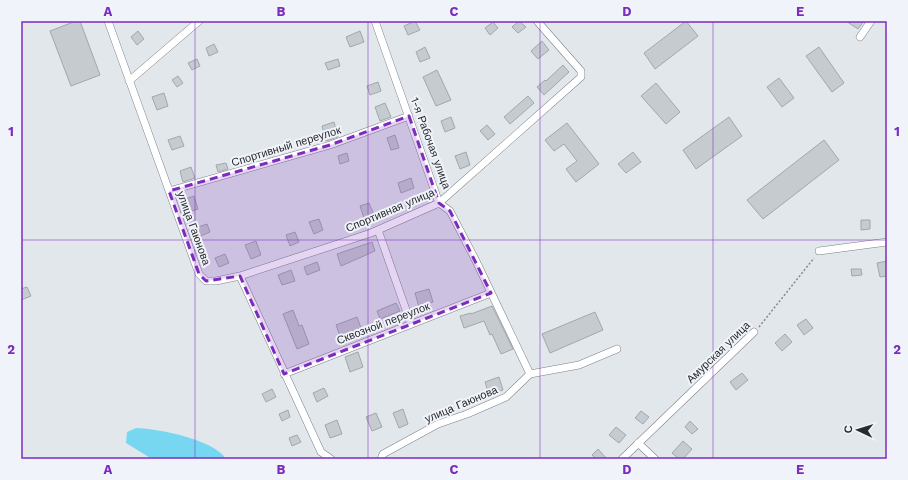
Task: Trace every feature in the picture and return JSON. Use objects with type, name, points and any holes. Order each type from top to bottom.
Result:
[{"type":"street","name":"улица Гаюнова","points":[[108,21],[199,274],[206,281],[240,276]]},
{"type":"street","points":[[129,81],[199,21]]},
{"type":"street","name":"1-я Рабочая улица","points":[[375,21],[439,203],[450,211],[530,374]]},
{"type":"street","name":"Спортивная улица","points":[[240,276],[378,230],[439,203],[581,77],[581,71],[537,21]]},
{"type":"street","points":[[860,37],[871,21]]},
{"type":"street","name":"Спортивный переулок","points":[[169,191],[330,145],[409,116]]},
{"type":"street","points":[[378,230],[411,324]]},
{"type":"street","points":[[819,251],[887,242]]},
{"type":"street","points":[[240,276],[321,452],[330,459]]},
{"type":"street","name":"Сквозной переулок","points":[[284,374],[491,293]]},
{"type":"street","name":"Амурская улица","points":[[622,459],[754,332]]},
{"type":"street","points":[[530,374],[580,365],[617,349]]},
{"type":"street","name":"улица Гаюнова","points":[[381,459],[383,454],[438,424],[467,414],[506,397],[530,374]]},
{"type":"street","points":[[638,443],[655,459]]},
{"type":"path","name":"Амурская улица","points":[[754,332],[819,251]]},
{"type":"highlighted area","points":[[409,116],[439,203],[450,211],[491,293],[284,374],[240,276],[206,281],[199,274],[169,191],[330,145]]},
{"type":"water","points":[[136,428],[158,430],[185,436],[210,446],[226,459],[152,459],[126,443],[127,432]]},
{"type":"building","points":[[76,21],[80,21],[100,75],[71,86],[50,31]]},
{"type":"building","points":[[415,21],[420,30],[408,35],[404,26]]},
{"type":"building","points":[[519,21],[526,27],[518,33],[512,27]]},
{"type":"building","points":[[686,21],[698,36],[655,69],[644,53]]},
{"type":"building","points":[[846,21],[864,21],[858,29]]},
{"type":"building","points":[[493,22],[498,28],[490,35],[485,28]]},
{"type":"building","points":[[138,31],[144,39],[137,45],[131,37]]},
{"type":"building","points":[[360,31],[364,42],[350,47],[346,37]]},
{"type":"building","points":[[542,41],[549,50],[538,59],[531,51]]},
{"type":"building","points":[[214,44],[218,52],[209,56],[206,48]]},
{"type":"building","points":[[425,47],[430,58],[420,62],[416,52]]},
{"type":"building","points":[[819,47],[844,83],[832,92],[806,56]]},
{"type":"building","points":[[197,59],[200,66],[192,70],[188,63]]},
{"type":"building","points":[[338,59],[340,66],[328,70],[325,63]]},
{"type":"building","points":[[563,65],[569,72],[544,95],[537,87],[545,80],[546,81]]},
{"type":"building","points":[[437,70],[451,100],[436,106],[423,77]]},
{"type":"building","points":[[178,76],[183,83],[177,87],[172,80]]},
{"type":"building","points":[[779,78],[794,98],[782,107],[767,87]]},
{"type":"building","points":[[378,82],[381,91],[370,95],[367,86]]},
{"type":"building","points":[[656,83],[680,112],[666,124],[641,96]]},
{"type":"building","points":[[164,93],[168,106],[157,110],[152,97]]},
{"type":"building","points":[[528,96],[534,103],[510,124],[504,117]]},
{"type":"building","points":[[385,103],[391,117],[380,121],[375,107]]},
{"type":"building","points":[[451,117],[455,128],[445,132],[441,121]]},
{"type":"building","points":[[729,117],[742,136],[696,169],[683,150]]},
{"type":"building","points":[[334,122],[338,137],[326,141],[322,126]]},
{"type":"building","points":[[567,123],[599,164],[576,182],[566,169],[577,161],[564,144],[554,151],[545,140]]},
{"type":"building","points":[[487,125],[495,134],[488,140],[480,131]]},
{"type":"building","points":[[395,135],[399,148],[391,150],[387,138]]},
{"type":"building","points":[[180,136],[184,146],[172,150],[168,140]]},
{"type":"building","points":[[824,140],[839,160],[763,219],[747,200]]},
{"type":"building","points":[[274,149],[275,155],[267,158],[265,151]]},
{"type":"building","points":[[466,152],[470,165],[460,169],[455,156]]},
{"type":"building","points":[[633,152],[641,162],[626,173],[618,164]]},
{"type":"building","points":[[347,153],[349,161],[340,164],[338,156]]},
{"type":"building","points":[[251,157],[253,162],[245,164],[243,160]]},
{"type":"building","points":[[226,163],[228,169],[218,172],[216,165]]},
{"type":"building","points":[[191,167],[195,178],[183,182],[180,171]]},
{"type":"building","points":[[411,178],[414,188],[401,193],[398,183]]},
{"type":"building","points":[[194,196],[198,209],[189,212],[185,199]]},
{"type":"building","points":[[369,203],[374,215],[364,218],[360,206]]},
{"type":"building","points":[[319,219],[323,230],[314,234],[309,222]]},
{"type":"building","points":[[861,220],[870,220],[870,229],[861,230]]},
{"type":"building","points":[[207,224],[210,232],[198,237],[195,228]]},
{"type":"building","points":[[295,232],[299,242],[290,246],[286,235]]},
{"type":"building","points":[[256,241],[261,255],[251,259],[245,245]]},
{"type":"building","points":[[372,242],[375,251],[341,266],[337,254]]},
{"type":"building","points":[[225,254],[229,263],[219,267],[215,258]]},
{"type":"building","points":[[887,261],[887,276],[880,277],[877,263]]},
{"type":"building","points":[[317,262],[320,270],[307,275],[304,267]]},
{"type":"building","points":[[851,269],[861,269],[862,275],[852,276]]},
{"type":"building","points":[[291,270],[295,281],[282,285],[278,275]]},
{"type":"building","points":[[27,287],[31,296],[21,300],[21,289]]},
{"type":"building","points":[[429,289],[433,302],[419,307],[415,293]]},
{"type":"building","points":[[396,303],[400,311],[380,319],[377,311]]},
{"type":"building","points":[[492,306],[513,349],[501,354],[484,321],[464,328],[460,316],[471,314]]},
{"type":"building","points":[[293,310],[299,326],[302,325],[309,344],[297,349],[283,314]]},
{"type":"building","points":[[595,312],[603,330],[550,353],[542,334]]},
{"type":"building","points":[[357,317],[361,328],[340,336],[336,325]]},
{"type":"building","points":[[806,319],[813,328],[804,335],[797,325]]},
{"type":"building","points":[[785,334],[792,342],[782,351],[775,343]]},
{"type":"building","points":[[358,352],[363,367],[350,372],[345,357]]},
{"type":"building","points":[[742,373],[748,380],[736,390],[730,382]]},
{"type":"building","points":[[499,377],[503,390],[489,395],[485,382]]},
{"type":"building","points":[[324,388],[328,396],[317,402],[313,393]]},
{"type":"building","points":[[272,389],[276,397],[266,402],[262,394]]},
{"type":"building","points":[[403,409],[408,424],[399,428],[393,413]]},
{"type":"building","points":[[288,410],[290,417],[282,421],[279,414]]},
{"type":"building","points":[[641,411],[649,417],[643,424],[635,418]]},
{"type":"building","points":[[376,413],[382,427],[372,431],[366,417]]},
{"type":"building","points":[[337,420],[342,434],[330,438],[325,425]]},
{"type":"building","points":[[690,421],[698,429],[692,434],[685,427]]},
{"type":"building","points":[[616,427],[626,435],[619,443],[609,435]]},
{"type":"building","points":[[297,435],[301,442],[292,446],[289,438]]},
{"type":"building","points":[[683,441],[692,449],[683,459],[679,459],[672,453]]},
{"type":"building","points":[[598,449],[607,459],[596,459],[592,455]]}]
